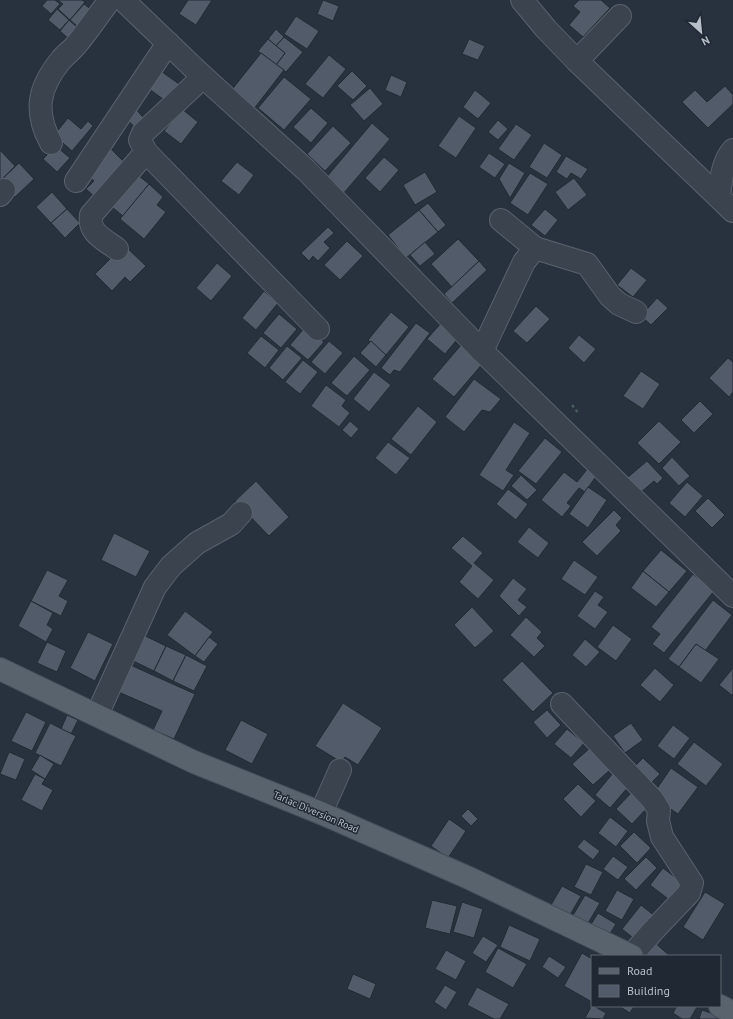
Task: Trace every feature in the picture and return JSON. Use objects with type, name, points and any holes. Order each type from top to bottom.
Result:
[{"type":"main road","name":"Tarlac Diversion Road","points":[[0,669],[194,762],[321,813],[469,878],[630,955]]},
{"type":"main road","points":[[721,1007],[733,1014]]},
{"type":"street","points":[[51,143],[44,129],[41,118],[40,101],[45,84],[61,60],[76,45],[110,0]]},
{"type":"street","points":[[124,0],[203,77],[306,170],[482,351],[733,596]]},
{"type":"street","points":[[522,0],[546,29],[577,61],[726,204]]},
{"type":"street","points":[[577,61],[620,16]]},
{"type":"street","points":[[76,181],[168,43]]},
{"type":"street","points":[[203,77],[143,133],[140,140],[146,152],[318,329]]},
{"type":"street","points":[[726,204],[723,170],[729,154],[733,150]]},
{"type":"street","points":[[117,249],[92,229],[90,222],[92,215],[146,152]]},
{"type":"street","points":[[501,220],[534,248],[587,264],[610,296],[619,304],[636,312]]},
{"type":"street","points":[[482,351],[524,262],[534,248]]},
{"type":"street","points":[[97,715],[147,604],[170,566],[197,543],[231,524],[241,512]]},
{"type":"street","points":[[562,704],[652,799],[659,810],[658,821],[662,837],[692,883],[689,893],[652,932],[633,955]]},
{"type":"street","points":[[321,813],[340,770]]},
{"type":"building","points":[[47,0],[55,0],[60,4],[51,14],[42,6]]},
{"type":"building","points":[[58,0],[82,0],[85,2],[70,20],[58,9],[63,4]]},
{"type":"building","points":[[188,0],[212,0],[196,25],[179,14]]},
{"type":"building","points":[[323,0],[339,6],[333,21],[317,14]]},
{"type":"building","points":[[579,0],[601,0],[610,8],[583,37],[569,25],[580,12],[573,6]]},
{"type":"building","points":[[84,4],[92,10],[78,27],[70,20]]},
{"type":"building","points":[[57,9],[69,20],[60,30],[48,20]]},
{"type":"building","points":[[296,16],[319,31],[307,49],[284,34]]},
{"type":"building","points":[[69,20],[78,28],[69,39],[60,31]]},
{"type":"building","points":[[276,29],[284,37],[276,46],[268,39]]},
{"type":"building","points":[[284,37],[303,52],[286,72],[276,65],[285,53],[276,46]]},
{"type":"building","points":[[268,39],[285,53],[276,65],[258,51]]},
{"type":"building","points":[[469,39],[485,46],[478,60],[462,54]]},
{"type":"building","points":[[261,53],[284,70],[253,110],[230,92]]},
{"type":"building","points":[[329,55],[346,69],[323,98],[305,84]]},
{"type":"building","points":[[155,67],[182,86],[170,104],[142,84]]},
{"type":"building","points":[[352,71],[367,86],[353,100],[337,86]]},
{"type":"building","points":[[391,75],[407,82],[401,97],[385,90]]},
{"type":"building","points":[[284,77],[311,99],[284,130],[258,108]]},
{"type":"building","points":[[725,86],[733,95],[733,104],[708,128],[682,102],[695,90],[707,102]]},
{"type":"building","points":[[370,88],[383,104],[364,121],[350,105]]},
{"type":"building","points":[[475,90],[491,103],[478,119],[463,107]]},
{"type":"building","points":[[134,107],[149,124],[140,133],[124,116]]},
{"type":"building","points":[[311,108],[328,123],[311,143],[293,127]]},
{"type":"building","points":[[182,109],[198,122],[181,144],[164,131]]},
{"type":"building","points":[[459,116],[476,128],[456,158],[438,146]]},
{"type":"building","points":[[68,118],[81,129],[88,121],[93,126],[72,151],[54,135]]},
{"type":"building","points":[[498,120],[508,129],[498,140],[488,132]]},
{"type":"building","points":[[372,123],[390,139],[343,194],[325,179]]},
{"type":"building","points":[[516,124],[532,135],[514,160],[498,149]]},
{"type":"building","points":[[333,126],[351,143],[325,171],[307,154]]},
{"type":"building","points":[[544,143],[562,155],[547,178],[529,167]]},
{"type":"building","points":[[56,146],[70,158],[57,172],[43,159]]},
{"type":"building","points":[[110,148],[128,166],[96,198],[86,189],[94,181],[89,176]]},
{"type":"building","points":[[0,150],[15,166],[0,181]]},
{"type":"building","points":[[489,153],[505,164],[495,178],[479,167]]},
{"type":"building","points":[[566,156],[588,169],[581,179],[571,173],[567,179],[556,172]]},
{"type":"building","points":[[384,157],[399,170],[380,192],[365,178]]},
{"type":"building","points":[[237,162],[254,175],[239,195],[221,181]]},
{"type":"building","points":[[19,163],[34,179],[15,197],[0,181]]},
{"type":"building","points":[[509,163],[525,173],[510,198],[499,179]]},
{"type":"building","points":[[134,172],[149,184],[123,216],[108,204]]},
{"type":"building","points":[[425,172],[437,192],[415,205],[403,185]]},
{"type":"building","points":[[530,173],[548,184],[528,215],[510,203]]},
{"type":"building","points":[[574,178],[587,195],[568,210],[555,192]]},
{"type":"building","points":[[149,184],[163,197],[157,205],[166,212],[144,239],[120,219]]},
{"type":"building","points":[[52,192],[67,209],[51,223],[36,207]]},
{"type":"building","points":[[428,203],[446,225],[438,232],[419,210]]},
{"type":"building","points":[[67,209],[80,223],[65,238],[51,223]]},
{"type":"building","points":[[545,209],[558,220],[545,236],[531,225]]},
{"type":"building","points":[[419,210],[438,232],[406,258],[388,235]]},
{"type":"building","points":[[328,227],[334,233],[324,242],[330,248],[318,261],[313,256],[309,261],[301,253]]},
{"type":"building","points":[[458,239],[479,261],[452,287],[431,264]]},
{"type":"building","points":[[347,241],[363,256],[340,280],[324,265]]},
{"type":"building","points":[[425,242],[435,254],[420,266],[410,255]]},
{"type":"building","points":[[124,245],[146,266],[130,282],[125,277],[112,291],[95,274]]},
{"type":"building","points":[[479,261],[487,270],[452,303],[444,294]]},
{"type":"building","points":[[217,263],[232,276],[211,301],[196,288]]},
{"type":"building","points":[[631,268],[647,280],[633,297],[617,285]]},
{"type":"building","points":[[264,291],[278,303],[256,330],[242,318]]},
{"type":"building","points":[[657,298],[668,308],[651,325],[641,316]]},
{"type":"building","points":[[536,306],[550,319],[527,343],[513,331]]},
{"type":"building","points":[[391,312],[409,327],[386,355],[368,340]]},
{"type":"building","points":[[279,314],[297,329],[281,348],[263,333]]},
{"type":"building","points":[[442,322],[460,336],[445,354],[427,339]]},
{"type":"building","points":[[416,323],[430,333],[400,372],[394,370],[390,375],[381,368]]},
{"type":"building","points":[[306,326],[324,342],[308,360],[290,345]]},
{"type":"building","points":[[579,335],[596,349],[584,363],[568,348]]},
{"type":"building","points":[[261,336],[279,350],[265,368],[247,353]]},
{"type":"building","points":[[329,341],[343,353],[325,374],[311,362]]},
{"type":"building","points":[[371,341],[386,355],[376,367],[360,353]]},
{"type":"building","points":[[462,344],[484,362],[454,397],[432,379]]},
{"type":"building","points":[[287,346],[302,358],[283,380],[269,368]]},
{"type":"building","points":[[354,356],[370,370],[347,396],[331,383]]},
{"type":"building","points":[[728,358],[733,362],[733,392],[729,397],[709,378]]},
{"type":"building","points":[[303,360],[318,372],[300,394],[285,382]]},
{"type":"building","points":[[641,371],[660,384],[643,409],[623,396]]},
{"type":"building","points":[[374,372],[391,385],[369,412],[353,399]]},
{"type":"building","points":[[474,379],[501,399],[490,412],[482,410],[464,432],[445,417]]},
{"type":"building","points":[[326,385],[346,400],[342,406],[350,413],[339,427],[311,406]]},
{"type":"building","points":[[700,401],[713,414],[694,433],[681,420]]},
{"type":"building","points":[[418,406],[437,422],[411,455],[391,439]]},
{"type":"building","points":[[350,421],[359,429],[351,438],[342,430]]},
{"type":"building","points":[[659,421],[681,442],[659,464],[637,443]]},
{"type":"building","points":[[514,422],[530,433],[506,470],[514,475],[503,491],[479,475]]},
{"type":"building","points":[[545,438],[562,452],[536,484],[518,471]]},
{"type":"building","points":[[388,442],[410,458],[396,475],[375,458]]},
{"type":"building","points":[[672,457],[690,476],[679,486],[662,468]]},
{"type":"building","points":[[647,461],[663,478],[657,484],[654,481],[640,493],[627,478]]},
{"type":"building","points":[[588,468],[597,475],[585,492],[579,488],[567,503],[571,506],[562,517],[541,500],[564,472],[577,482]]},
{"type":"building","points":[[521,475],[537,490],[527,500],[511,486]]},
{"type":"building","points":[[256,481],[289,517],[269,536],[235,501]]},
{"type":"building","points":[[687,482],[703,496],[685,517],[669,503]]},
{"type":"building","points":[[588,487],[607,500],[588,528],[569,514]]},
{"type":"building","points":[[508,489],[528,504],[516,520],[496,504]]},
{"type":"building","points":[[708,498],[725,515],[712,528],[695,511]]},
{"type":"building","points":[[614,510],[622,518],[616,525],[621,531],[597,556],[582,542]]},
{"type":"building","points":[[529,527],[549,543],[538,558],[517,542]]},
{"type":"building","points":[[114,533],[150,551],[136,577],[101,560]]},
{"type":"building","points":[[463,536],[483,553],[474,563],[494,580],[478,599],[459,582],[472,566],[451,548]]},
{"type":"building","points":[[661,550],[687,571],[669,592],[643,571]]},
{"type":"building","points":[[574,560],[598,577],[585,595],[561,579]]},
{"type":"building","points":[[47,570],[68,580],[59,596],[68,601],[61,616],[31,601]]},
{"type":"building","points":[[643,571],[669,592],[656,607],[631,588]]},
{"type":"building","points":[[693,574],[714,591],[664,653],[652,644],[660,634],[651,627]]},
{"type":"building","points":[[513,578],[527,589],[518,600],[527,607],[519,616],[499,596]]},
{"type":"building","points":[[595,591],[604,597],[598,605],[608,612],[595,629],[577,616]]},
{"type":"building","points":[[713,600],[732,615],[705,651],[696,644],[679,667],[668,659]]},
{"type":"building","points":[[31,601],[53,613],[47,625],[53,629],[46,642],[18,626]]},
{"type":"building","points":[[472,607],[494,631],[475,648],[454,625]]},
{"type":"building","points":[[185,611],[213,632],[195,656],[167,635]]},
{"type":"building","points":[[526,617],[542,632],[537,638],[545,646],[534,657],[510,635]]},
{"type":"building","points":[[613,625],[632,639],[616,661],[597,647]]},
{"type":"building","points":[[88,632],[113,644],[95,681],[70,668]]},
{"type":"building","points":[[139,633],[166,646],[154,671],[127,658]]},
{"type":"building","points":[[209,637],[218,644],[204,662],[195,656]]},
{"type":"building","points":[[585,639],[600,652],[586,667],[572,655]]},
{"type":"building","points":[[47,642],[66,651],[57,672],[37,663]]},
{"type":"building","points":[[696,644],[719,659],[701,683],[679,667]]},
{"type":"building","points":[[166,646],[186,655],[173,681],[154,671]]},
{"type":"building","points":[[186,655],[207,666],[194,691],[173,681]]},
{"type":"building","points":[[522,661],[553,693],[533,712],[502,680]]},
{"type":"building","points":[[126,663],[195,694],[174,739],[153,730],[162,711],[114,690]]},
{"type":"building","points":[[655,668],[674,685],[660,702],[640,685]]},
{"type":"building","points":[[733,668],[733,696],[719,685]]},
{"type":"building","points":[[343,703],[382,728],[358,765],[345,757],[341,762],[315,746]]},
{"type":"building","points":[[547,710],[561,725],[547,738],[533,722]]},
{"type":"building","points":[[26,712],[46,722],[32,751],[11,741]]},
{"type":"building","points":[[67,715],[78,720],[71,734],[61,729]]},
{"type":"building","points":[[241,720],[268,734],[252,764],[225,750]]},
{"type":"building","points":[[50,723],[76,736],[61,766],[35,753]]},
{"type":"building","points":[[631,723],[643,740],[625,753],[613,736]]},
{"type":"building","points":[[673,725],[690,738],[674,759],[657,746]]},
{"type":"building","points":[[567,729],[584,743],[571,758],[554,744]]},
{"type":"building","points":[[694,742],[723,764],[706,786],[677,764]]},
{"type":"building","points":[[590,748],[610,770],[593,785],[572,764]]},
{"type":"building","points":[[9,752],[25,759],[16,780],[0,774]]},
{"type":"building","points":[[40,755],[54,764],[45,779],[31,770]]},
{"type":"building","points":[[643,758],[660,774],[648,786],[631,770]]},
{"type":"building","points":[[671,768],[698,787],[678,814],[652,796]]},
{"type":"building","points":[[613,773],[629,786],[610,808],[595,795]]},
{"type":"building","points":[[35,774],[45,779],[42,784],[53,790],[42,811],[21,800]]},
{"type":"building","points":[[578,784],[596,801],[581,817],[563,799]]},
{"type":"building","points":[[632,792],[648,807],[632,824],[616,809]]},
{"type":"building","points":[[468,809],[478,819],[471,826],[461,816]]},
{"type":"building","points":[[610,817],[628,831],[616,847],[598,833]]},
{"type":"building","points":[[449,819],[466,831],[448,858],[431,846]]},
{"type":"building","points":[[634,832],[651,848],[637,863],[620,846]]},
{"type":"building","points":[[584,839],[600,851],[593,860],[577,847]]},
{"type":"building","points":[[613,856],[628,867],[618,880],[603,869]]},
{"type":"building","points":[[646,857],[657,868],[636,890],[624,879]]},
{"type":"building","points":[[586,864],[603,872],[591,895],[574,887]]},
{"type":"building","points":[[663,868],[689,888],[676,905],[650,885]]},
{"type":"building","points":[[562,886],[581,896],[570,915],[551,905]]},
{"type":"building","points":[[617,890],[634,899],[622,920],[605,911]]},
{"type":"building","points":[[705,892],[725,904],[703,940],[683,927]]},
{"type":"building","points":[[585,895],[600,903],[587,925],[572,917]]},
{"type":"building","points":[[432,900],[457,906],[450,934],[425,928]]},
{"type":"building","points":[[462,902],[483,909],[474,938],[453,932]]},
{"type":"building","points":[[641,905],[656,917],[637,941],[622,929]]},
{"type":"building","points":[[598,913],[616,924],[608,937],[590,926]]},
{"type":"building","points":[[509,925],[540,939],[530,961],[500,947]]},
{"type":"building","points":[[483,936],[498,945],[486,962],[472,953]]},
{"type":"building","points":[[654,942],[669,955],[646,955]]},
{"type":"building","points":[[498,948],[527,964],[513,988],[485,972]]},
{"type":"building","points":[[446,950],[466,961],[456,980],[435,969]]},
{"type":"building","points":[[582,953],[591,958],[591,1001],[564,986]]},
{"type":"building","points":[[549,956],[566,967],[558,978],[542,967]]},
{"type":"building","points":[[353,974],[376,984],[370,999],[347,989]]},
{"type":"building","points":[[445,985],[457,992],[446,1010],[434,1002]]},
{"type":"building","points":[[477,987],[509,1004],[500,1019],[494,1019],[467,1005]]},
{"type":"building","points":[[591,1007],[596,1007],[606,1013],[603,1019],[585,1018]]},
{"type":"building","points":[[621,1007],[633,1007],[630,1013]]},
{"type":"building","points":[[676,1007],[697,1007],[690,1019],[682,1019],[673,1013]]},
{"type":"building","points":[[702,1010],[719,1016],[718,1019],[699,1019]]}]
